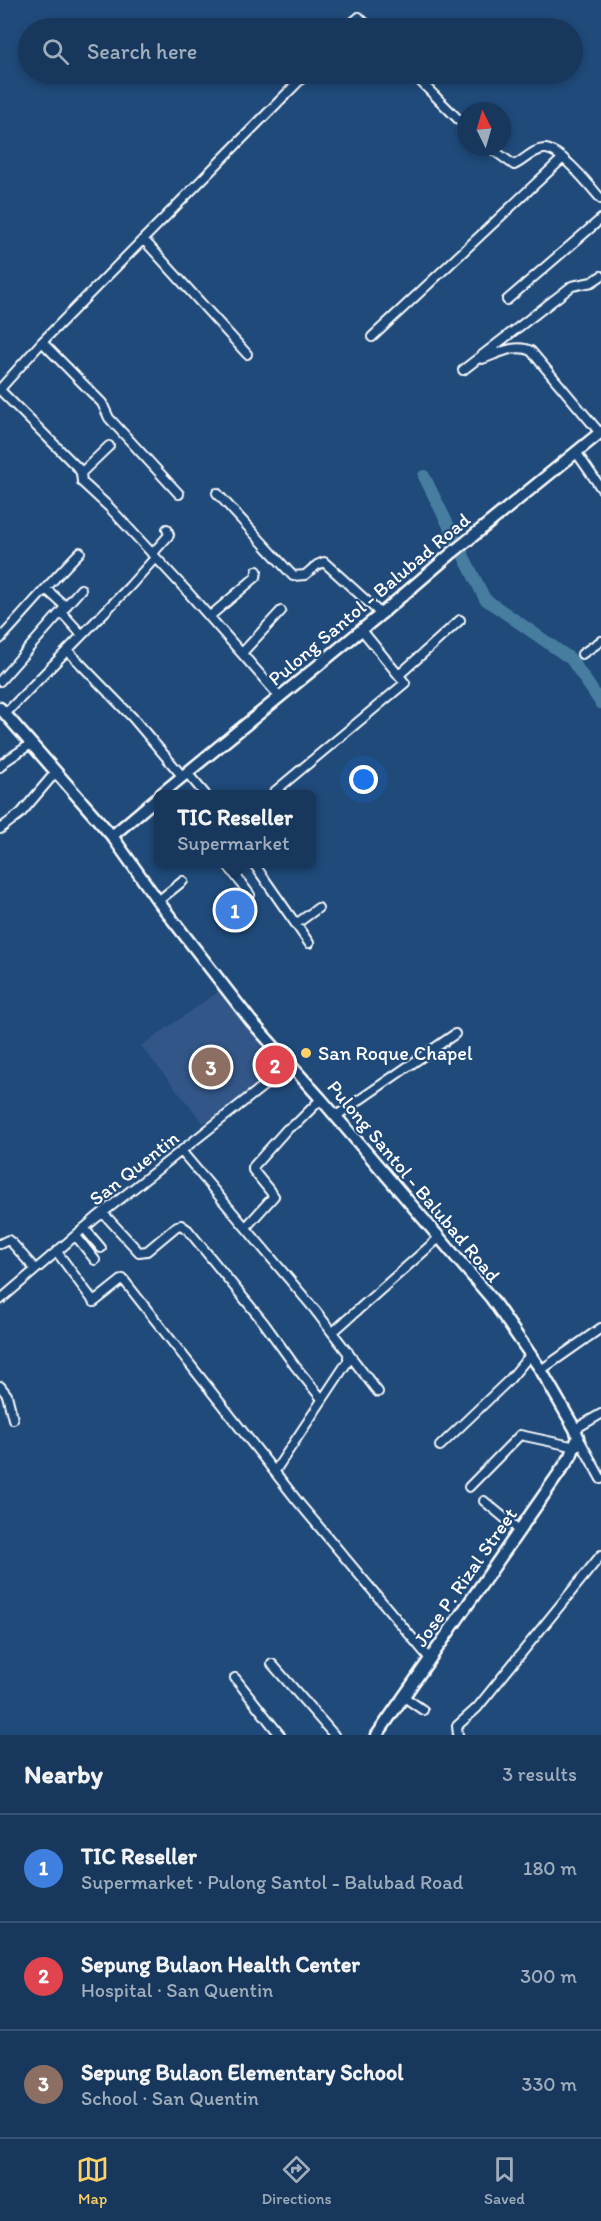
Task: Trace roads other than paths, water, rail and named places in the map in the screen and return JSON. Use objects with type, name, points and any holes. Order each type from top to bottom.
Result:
[{"type":"street","points":[[280,697],[210,616],[110,508],[82,482],[81,473],[0,390],[42,342],[296,84]]},
{"type":"street","points":[[423,84],[457,118]]},
{"type":"street","points":[[502,156],[514,165],[533,152],[544,148],[555,152],[600,196]]},
{"type":"street","points":[[372,337],[563,158]]},
{"type":"street","points":[[507,300],[601,219]]},
{"type":"street","points":[[144,240],[247,354]]},
{"type":"street","points":[[462,370],[572,286],[592,282],[601,276]]},
{"type":"street","points":[[42,342],[102,403],[109,418],[179,494]]},
{"type":"street","points":[[474,361],[516,347],[523,347],[531,351],[601,432]]},
{"type":"street","name":"Pulong Santol - Balubad Road","points":[[168,790],[601,432]]},
{"type":"street","points":[[81,473],[110,446]]},
{"type":"street","points":[[576,452],[601,488]]},
{"type":"street","points":[[217,493],[293,576],[305,576],[324,562],[381,614]]},
{"type":"street","points":[[112,836],[3,711],[68,651],[153,556],[170,535],[167,529]]},
{"type":"street","points":[[0,639],[80,552]]},
{"type":"street","points":[[210,616],[256,577],[257,571]]},
{"type":"street","points":[[46,589],[82,635]]},
{"type":"street","points":[[0,681],[81,589]]},
{"type":"street","points":[[242,653],[281,611]]},
{"type":"street","points":[[399,675],[460,620]]},
{"type":"street","points":[[276,790],[405,683],[361,630]]},
{"type":"street","points":[[582,654],[601,641]]},
{"type":"street","points":[[68,651],[200,790]]},
{"type":"street","points":[[0,767],[31,744]]},
{"type":"street","points":[[0,829],[21,813],[55,773]]},
{"type":"street","name":"Pulong Santol - Balubad Road","points":[[154,801],[112,836],[253,1023],[336,1116],[491,1298],[541,1370],[576,1438]]},
{"type":"street","points":[[230,868],[250,896]]},
{"type":"street","points":[[257,868],[309,943]]},
{"type":"street","points":[[159,901],[183,881]]},
{"type":"street","points":[[296,924],[318,908]]},
{"type":"street","points":[[336,1116],[455,1034]]},
{"type":"street","name":"San Quentin","points":[[0,1300],[84,1228],[290,1065]]},
{"type":"street","points":[[247,1227],[274,1196],[253,1167],[287,1129],[298,1122],[321,1099]]},
{"type":"street","points":[[182,1152],[333,1332],[378,1392]]},
{"type":"street","points":[[103,1213],[139,1252],[147,1251],[177,1226],[184,1227],[264,1323],[322,1399]]},
{"type":"street","points":[[84,1228],[101,1248]]},
{"type":"street","points":[[76,1236],[95,1260]]},
{"type":"street","points":[[333,1332],[440,1237]]},
{"type":"street","points":[[0,1244],[8,1240],[35,1269]]},
{"type":"street","points":[[57,1252],[94,1302],[123,1279],[275,1471],[430,1659]]},
{"type":"street","points":[[541,1370],[600,1331]]},
{"type":"street","points":[[275,1471],[348,1361],[348,1352]]},
{"type":"street","points":[[440,1446],[487,1402],[531,1354]]},
{"type":"street","points":[[0,1386],[7,1395],[13,1419]]},
{"type":"street","points":[[470,1487],[520,1435],[576,1438],[601,1414]]},
{"type":"street","points":[[576,1438],[601,1479]]},
{"type":"street","name":"Jose P. Rizal Street","points":[[377,1735],[519,1530],[576,1438]]},
{"type":"street","points":[[484,1501],[519,1530]]},
{"type":"street","points":[[458,1735],[457,1726],[477,1707],[601,1555]]},
{"type":"street","points":[[272,1664],[334,1735]]},
{"type":"street","points":[[235,1678],[280,1735]]},
{"type":"street","points":[[404,1697],[423,1710]]},
{"type":"waterway","points":[[424,476],[485,599],[571,659],[601,703]]},
{"type":"place","name":"TIC Reseller","points":[[235,910]]},
{"type":"place","name":"San Roque Chapel","points":[[306,1053]]},
{"type":"place","name":"Sepung Bulaon Health Center","points":[[275,1065]]},
{"type":"place","name":"Sepung Bulaon Elementary School","points":[[211,1067]]}]
